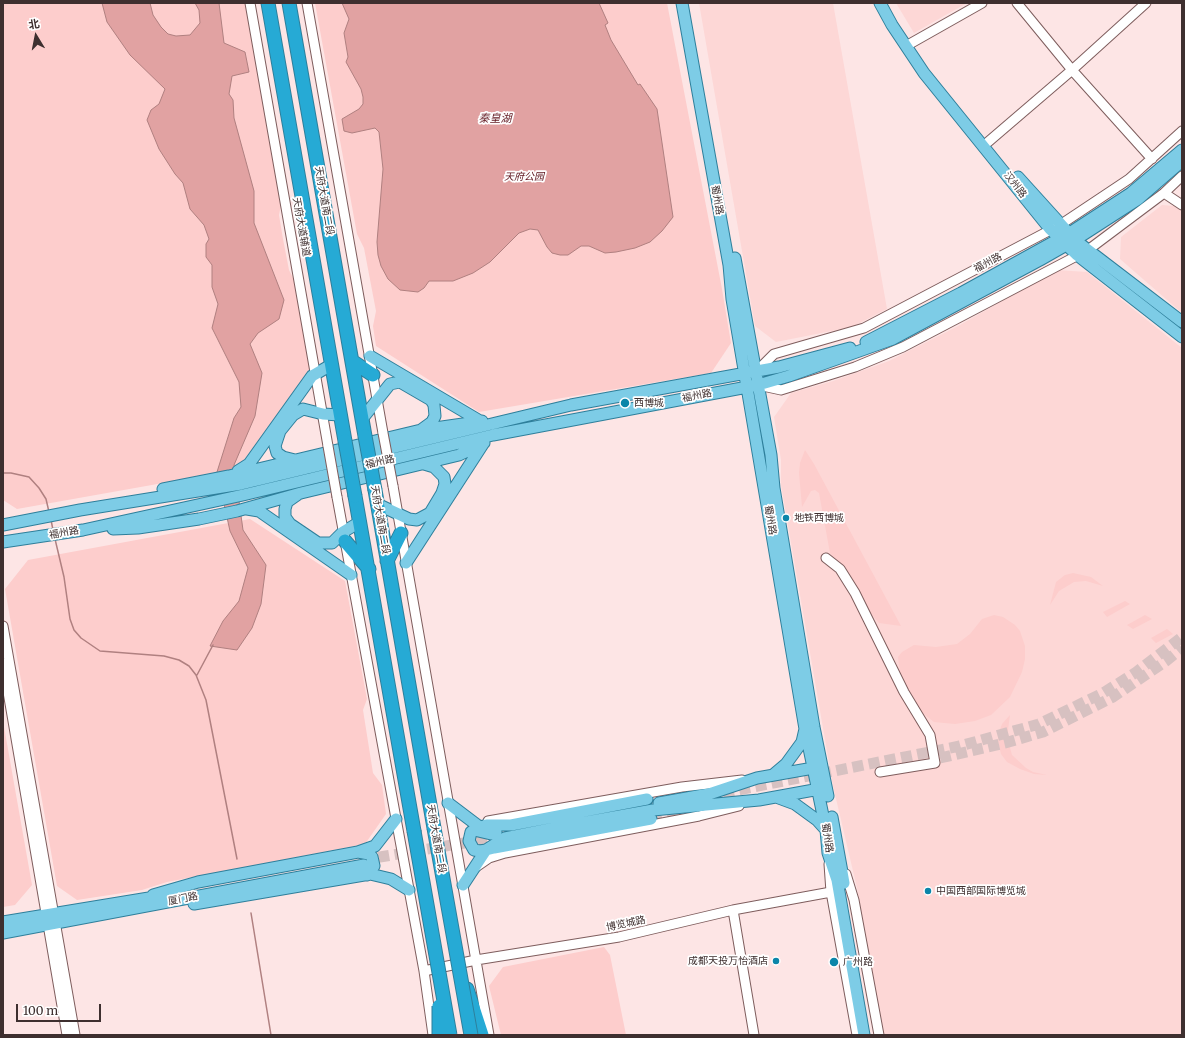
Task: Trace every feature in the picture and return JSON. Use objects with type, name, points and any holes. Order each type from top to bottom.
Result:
[{"type":"highway","name":"天府大道南二段","points":[[289,4],[471,1035]]},
{"type":"highway","name":"天府大道南二段","points":[[268,6],[331,365],[369,569],[450,1035]]},
{"type":"highway","points":[[352,361],[373,375]]},
{"type":"highway","points":[[387,561],[401,533]]},
{"type":"highway","points":[[344,536],[369,569]]},
{"type":"highway","points":[[438,962],[439,1035]]},
{"type":"highway","points":[[459,966],[482,1035]]},
{"type":"main road","name":"蜀州路","points":[[682,3],[729,265],[732,299],[771,455],[774,488],[818,767],[833,851],[871,1035]]},
{"type":"main road","name":"蜀州路","points":[[689,3],[750,373]]},
{"type":"main road","name":"汉州路","points":[[880,3],[933,84],[1067,240],[1077,255],[1182,337]]},
{"type":"main road","name":"汉州路","points":[[888,3],[908,44],[1055,227]]},
{"type":"main road","name":"福州路","points":[[3,525],[67,512],[241,484],[571,405],[750,373],[837,352],[879,336],[1067,240],[1131,193],[1182,150]]},
{"type":"main road","name":"福州路","points":[[3,542],[78,531],[243,495],[492,435],[753,386],[828,364],[893,339],[1138,200],[1182,161]]},
{"type":"main road","name":"汉州路","points":[[1067,240],[1088,250],[1182,322]]},
{"type":"main road","points":[[370,356],[480,421]]},
{"type":"main road","points":[[229,476],[249,464],[316,373],[331,365]]},
{"type":"main road","points":[[362,419],[390,384],[400,382],[431,400],[434,405],[435,416],[432,422],[421,430]]},
{"type":"main road","name":"蜀州路","points":[[753,386],[805,729],[818,767]]},
{"type":"main road","points":[[80,510],[133,495],[229,476],[421,430],[571,405]]},
{"type":"main road","points":[[296,460],[283,457],[277,453],[275,446],[280,431],[293,415],[299,410],[308,410],[323,414],[340,415]]},
{"type":"main road","points":[[237,511],[300,493],[459,455],[484,443],[566,422]]},
{"type":"main road","points":[[406,563],[484,443]]},
{"type":"main road","points":[[377,504],[409,519],[417,520],[430,513],[442,493],[445,484],[444,477],[434,468],[424,464]]},
{"type":"main road","points":[[300,493],[287,502],[284,509],[285,517],[290,524],[318,543],[332,543],[344,536],[360,522]]},
{"type":"main road","points":[[78,531],[138,528],[252,509],[259,512],[351,575]]},
{"type":"main road","points":[[772,776],[786,764],[802,742],[805,729]]},
{"type":"main road","points":[[651,819],[486,850],[474,850],[468,841],[470,832],[474,830],[491,834],[709,794],[757,778],[818,767]]},
{"type":"main road","points":[[463,885],[486,850],[505,838],[653,810],[759,800],[822,788]]},
{"type":"main road","name":"蜀州路","points":[[822,788],[826,830],[833,851],[864,1035]]},
{"type":"main road","points":[[776,797],[794,804],[817,820],[826,830]]},
{"type":"main road","points":[[477,825],[511,825],[647,799]]},
{"type":"main road","points":[[448,803],[477,825],[496,832]]},
{"type":"main road","points":[[3,922],[51,919],[132,905],[196,904],[363,863],[396,819]]},
{"type":"main road","points":[[132,905],[198,882],[363,863],[380,876],[391,879],[409,890]]},
{"type":"main road","points":[[3,933],[51,919]]},
{"type":"street","points":[[308,3],[489,1035]]},
{"type":"street","points":[[908,44],[982,3]]},
{"type":"street","points":[[1017,3],[1072,70],[1152,159]]},
{"type":"street","points":[[988,142],[1072,70],[1146,3]]},
{"type":"street","name":"天府大道辅道","points":[[251,7],[337,497],[424,971],[434,1035]]},
{"type":"street","name":"福州路","points":[[750,373],[774,354],[864,328],[1055,227],[1123,184],[1182,131]]},
{"type":"street","name":"福州路","points":[[753,386],[781,390],[821,379],[903,347],[1088,250],[1164,192],[1182,176]]},
{"type":"street","points":[[1164,192],[1182,205]]},
{"type":"street","points":[[826,558],[840,569],[855,593],[907,698],[930,735],[935,763],[880,772]]},
{"type":"street","points":[[3,626],[51,919],[67,1035]]},
{"type":"street","points":[[3,663],[51,919],[75,1035]]},
{"type":"street","points":[[465,815],[479,822],[493,821],[682,787],[757,778]]},
{"type":"street","points":[[475,868],[490,858],[505,853],[699,816],[759,800]]},
{"type":"street","points":[[833,851],[831,892],[857,1035]]},
{"type":"street","points":[[833,851],[854,900],[879,1035]]},
{"type":"street","name":"博览城路","points":[[424,971],[476,960],[619,937],[733,910],[831,892]]},
{"type":"street","points":[[733,910],[754,1035]]},
{"type":"shaded area","points":[[699,3],[833,3],[887,309],[852,327],[776,342],[755,326]]},
{"type":"shaded area","points":[[896,3],[967,3],[914,33]]},
{"type":"shaded area","points":[[1162,205],[1174,206],[1182,211],[1182,313],[1120,259],[1121,237]]},
{"type":"shaded area","points":[[1057,270],[1087,272],[1182,348],[1182,1035],[884,1035],[857,888],[833,786],[781,485],[781,460],[774,417],[791,393],[833,381],[889,361],[958,326]]},
{"type":"green space","points":[[3,3],[246,3],[282,199],[279,215],[283,239],[289,270],[297,286],[311,367],[242,466],[208,475],[17,509],[3,500]]},
{"type":"green space","name":"天府公园","points":[[315,3],[667,3],[731,343],[711,373],[479,412],[376,346],[373,326],[376,311],[364,248],[357,234]]},
{"type":"green space","points":[[805,450],[901,626],[879,623],[867,609],[846,570],[830,553],[819,493],[815,490],[811,491],[802,507],[799,473],[800,463]]},
{"type":"green space","points":[[250,519],[345,581],[367,699],[363,710],[373,773],[382,785],[386,814],[365,844],[167,882],[142,890],[77,900],[57,886],[5,589],[28,560]]},
{"type":"green space","points":[[1073,573],[1091,577],[1103,586],[1086,581],[1074,582],[1059,591],[1050,605],[1056,582],[1065,575]]},
{"type":"green space","points":[[1125,601],[1130,604],[1107,617],[1103,612]]},
{"type":"green space","points":[[994,615],[1003,617],[1015,625],[1020,631],[1025,646],[1025,659],[1022,672],[1010,697],[991,715],[975,721],[955,724],[934,722],[919,710],[907,691],[900,674],[898,657],[902,652],[914,645],[936,647],[957,644],[970,634],[982,619]]},
{"type":"green space","points":[[1145,615],[1152,619],[1133,629],[1127,625]]},
{"type":"green space","points":[[1167,629],[1173,634],[1156,643],[1151,638]]},
{"type":"green space","points":[[1010,715],[1007,737],[1012,755],[1026,768],[1033,772],[1047,775],[1034,774],[1020,769],[1007,762],[1001,754],[998,735],[1002,724]]},
{"type":"green space","points":[[3,721],[32,885],[15,905],[3,907]]},
{"type":"green space","points":[[604,947],[610,955],[626,1035],[501,1035],[489,986],[503,967]]},
{"type":"water","points":[[102,3],[150,3],[153,15],[161,27],[168,34],[176,36],[190,35],[200,23],[199,10],[195,3],[219,3],[224,43],[245,52],[249,72],[232,76],[229,94],[233,100],[234,118],[254,191],[254,223],[284,300],[279,319],[258,333],[250,344],[262,373],[255,416],[234,465],[243,530],[266,565],[261,604],[252,628],[237,650],[210,646],[223,621],[239,601],[248,568],[230,531],[217,472],[234,418],[241,407],[239,382],[212,328],[218,304],[212,287],[212,265],[206,257],[206,244],[209,239],[204,225],[190,209],[183,183],[175,174],[159,149],[147,120],[151,110],[159,104],[165,89],[130,55],[107,22]]},
{"type":"water","name":"秦皇湖","points":[[342,3],[599,3],[608,23],[605,25],[611,40],[638,85],[640,84],[657,109],[673,217],[662,231],[650,242],[635,248],[605,253],[589,246],[581,246],[568,255],[552,253],[538,230],[530,229],[519,233],[490,262],[473,273],[453,281],[429,281],[424,288],[418,292],[400,290],[388,279],[381,266],[378,255],[377,242],[383,169],[379,132],[375,128],[352,133],[344,131],[342,119],[359,109],[363,104],[363,97],[361,89],[346,62],[348,57],[344,33],[349,19]]},
{"type":"waterway","points":[[3,473],[11,473],[29,477],[46,499],[49,512]]},
{"type":"waterway","points":[[51,520],[53,530]]},
{"type":"waterway","points":[[55,539],[64,577],[70,619],[74,630],[81,638],[100,651],[164,656],[179,660],[189,666],[196,675],[206,700],[237,859]]},
{"type":"waterway","points":[[197,675],[213,645]]},
{"type":"waterway","points":[[251,913],[271,1035]]},
{"type":"tunnel","points":[[723,793],[960,746],[1039,724],[1103,693],[1135,673],[1182,637]]},
{"type":"tunnel","points":[[940,758],[1005,743],[1043,732],[1113,697],[1166,661],[1182,648]]},
{"type":"tunnel","points":[[651,819],[685,810]]},
{"type":"tunnel","points":[[362,860],[464,843],[517,830]]},
{"type":"place","name":"西博城","points":[[625,403]]},
{"type":"place","name":"地铁西博城","points":[[786,518]]},
{"type":"place","name":"中国西部国际博览城","points":[[928,891]]},
{"type":"place","name":"成都天投万怡酒店","points":[[776,961]]},
{"type":"place","name":"广州路","points":[[834,962]]}]
